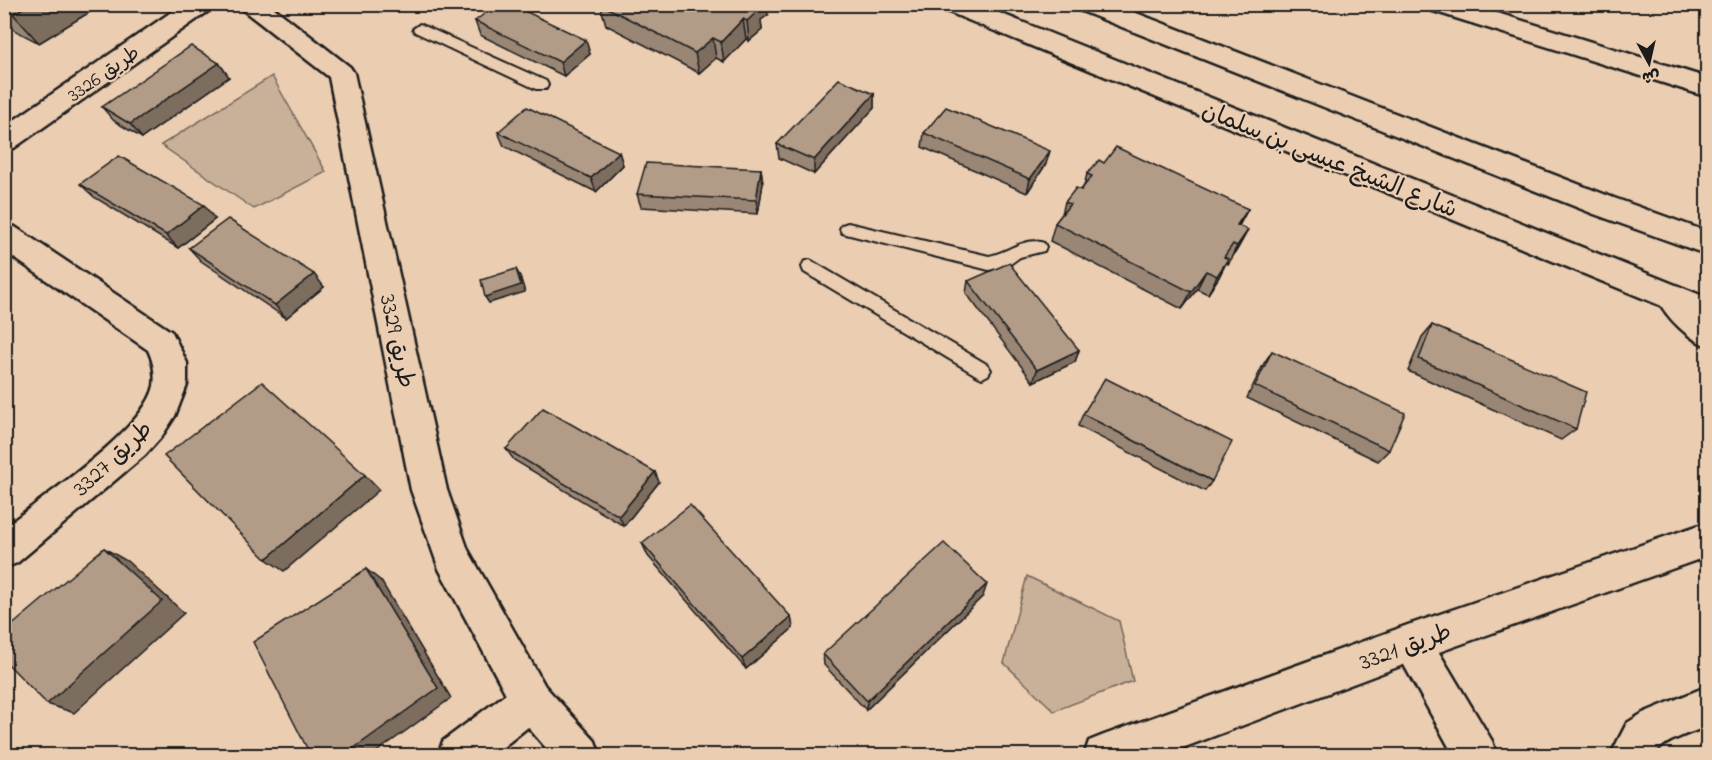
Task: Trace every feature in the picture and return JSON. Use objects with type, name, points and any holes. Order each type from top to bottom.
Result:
[{"type":"main road","name":"طريق 3326","points":[[4,141],[201,4]]},
{"type":"main road","name":"طريق 3329","points":[[252,4],[341,73],[429,490],[452,557],[531,700],[580,756]]},
{"type":"main road","name":"شارع الشيخ عيسى بن سلمان","points":[[953,4],[1707,312]]},
{"type":"main road","points":[[1088,4],[1604,206],[1707,244]]},
{"type":"main road","points":[[1439,4],[1707,88]]},
{"type":"main road","name":"طريق 3327","points":[[4,235],[161,341],[170,355],[172,376],[162,406],[146,431],[128,450],[4,551]]},
{"type":"main road","points":[[1674,300],[1707,333]]},
{"type":"main road","name":"طريق 3321","points":[[1104,756],[1411,643],[1707,539]]},
{"type":"main road","points":[[1411,643],[1477,756]]},
{"type":"main road","points":[[458,756],[531,700]]},
{"type":"main road","points":[[1630,756],[1641,737],[1657,727],[1707,706]]},
{"type":"lane","points":[[420,29],[541,85]]},
{"type":"lane","points":[[848,229],[989,263],[1003,260],[1015,252],[1038,247]]},
{"type":"lane","points":[[810,267],[982,370]]},
{"type":"shaded area","points":[[272,76],[326,172],[254,209],[161,145]]},
{"type":"shaded area","points":[[1027,576],[1119,621],[1133,681],[1054,711],[1004,663]]},
{"type":"building","points":[[4,4],[29,4],[13,14],[4,9]]},
{"type":"building","points":[[497,4],[510,4],[586,40],[560,62],[475,21]]},
{"type":"building","points":[[600,4],[754,4],[753,6],[760,9],[747,21],[743,19],[721,42],[713,38],[695,53]]},
{"type":"building","points":[[191,46],[219,63],[130,124],[102,107]]},
{"type":"building","points":[[839,79],[874,94],[814,160],[777,144]]},
{"type":"building","points":[[527,107],[619,152],[591,178],[498,132]]},
{"type":"building","points":[[946,107],[1050,151],[1030,179],[924,133]]},
{"type":"building","points":[[1116,147],[1248,209],[1237,225],[1248,230],[1237,246],[1233,244],[1224,257],[1228,259],[1217,276],[1206,271],[1191,292],[1055,223],[1070,204],[1065,202],[1076,188],[1081,190],[1092,176],[1087,174],[1099,160],[1104,163]]},
{"type":"building","points":[[119,156],[204,205],[166,235],[80,184]]},
{"type":"building","points":[[646,163],[761,169],[756,200],[637,194]]},
{"type":"building","points":[[228,219],[314,274],[275,305],[189,248]]},
{"type":"building","points":[[1009,263],[1079,350],[1037,370],[968,281]]},
{"type":"building","points":[[516,269],[521,285],[485,297],[481,280]]},
{"type":"building","points":[[1432,325],[1586,392],[1576,429],[1419,359]]},
{"type":"building","points":[[1272,351],[1405,413],[1389,450],[1255,386]]},
{"type":"building","points":[[1105,378],[1232,442],[1212,481],[1083,414]]},
{"type":"building","points":[[262,382],[365,475],[266,559],[164,456]]},
{"type":"building","points":[[543,408],[655,472],[619,516],[506,449]]},
{"type":"building","points":[[690,505],[791,617],[742,659],[642,543]]},
{"type":"building","points":[[944,543],[987,584],[867,701],[823,654]]},
{"type":"building","points":[[104,548],[162,601],[47,704],[4,660],[4,632]]},
{"type":"building","points":[[366,569],[438,688],[343,756],[311,756],[253,642]]}]
